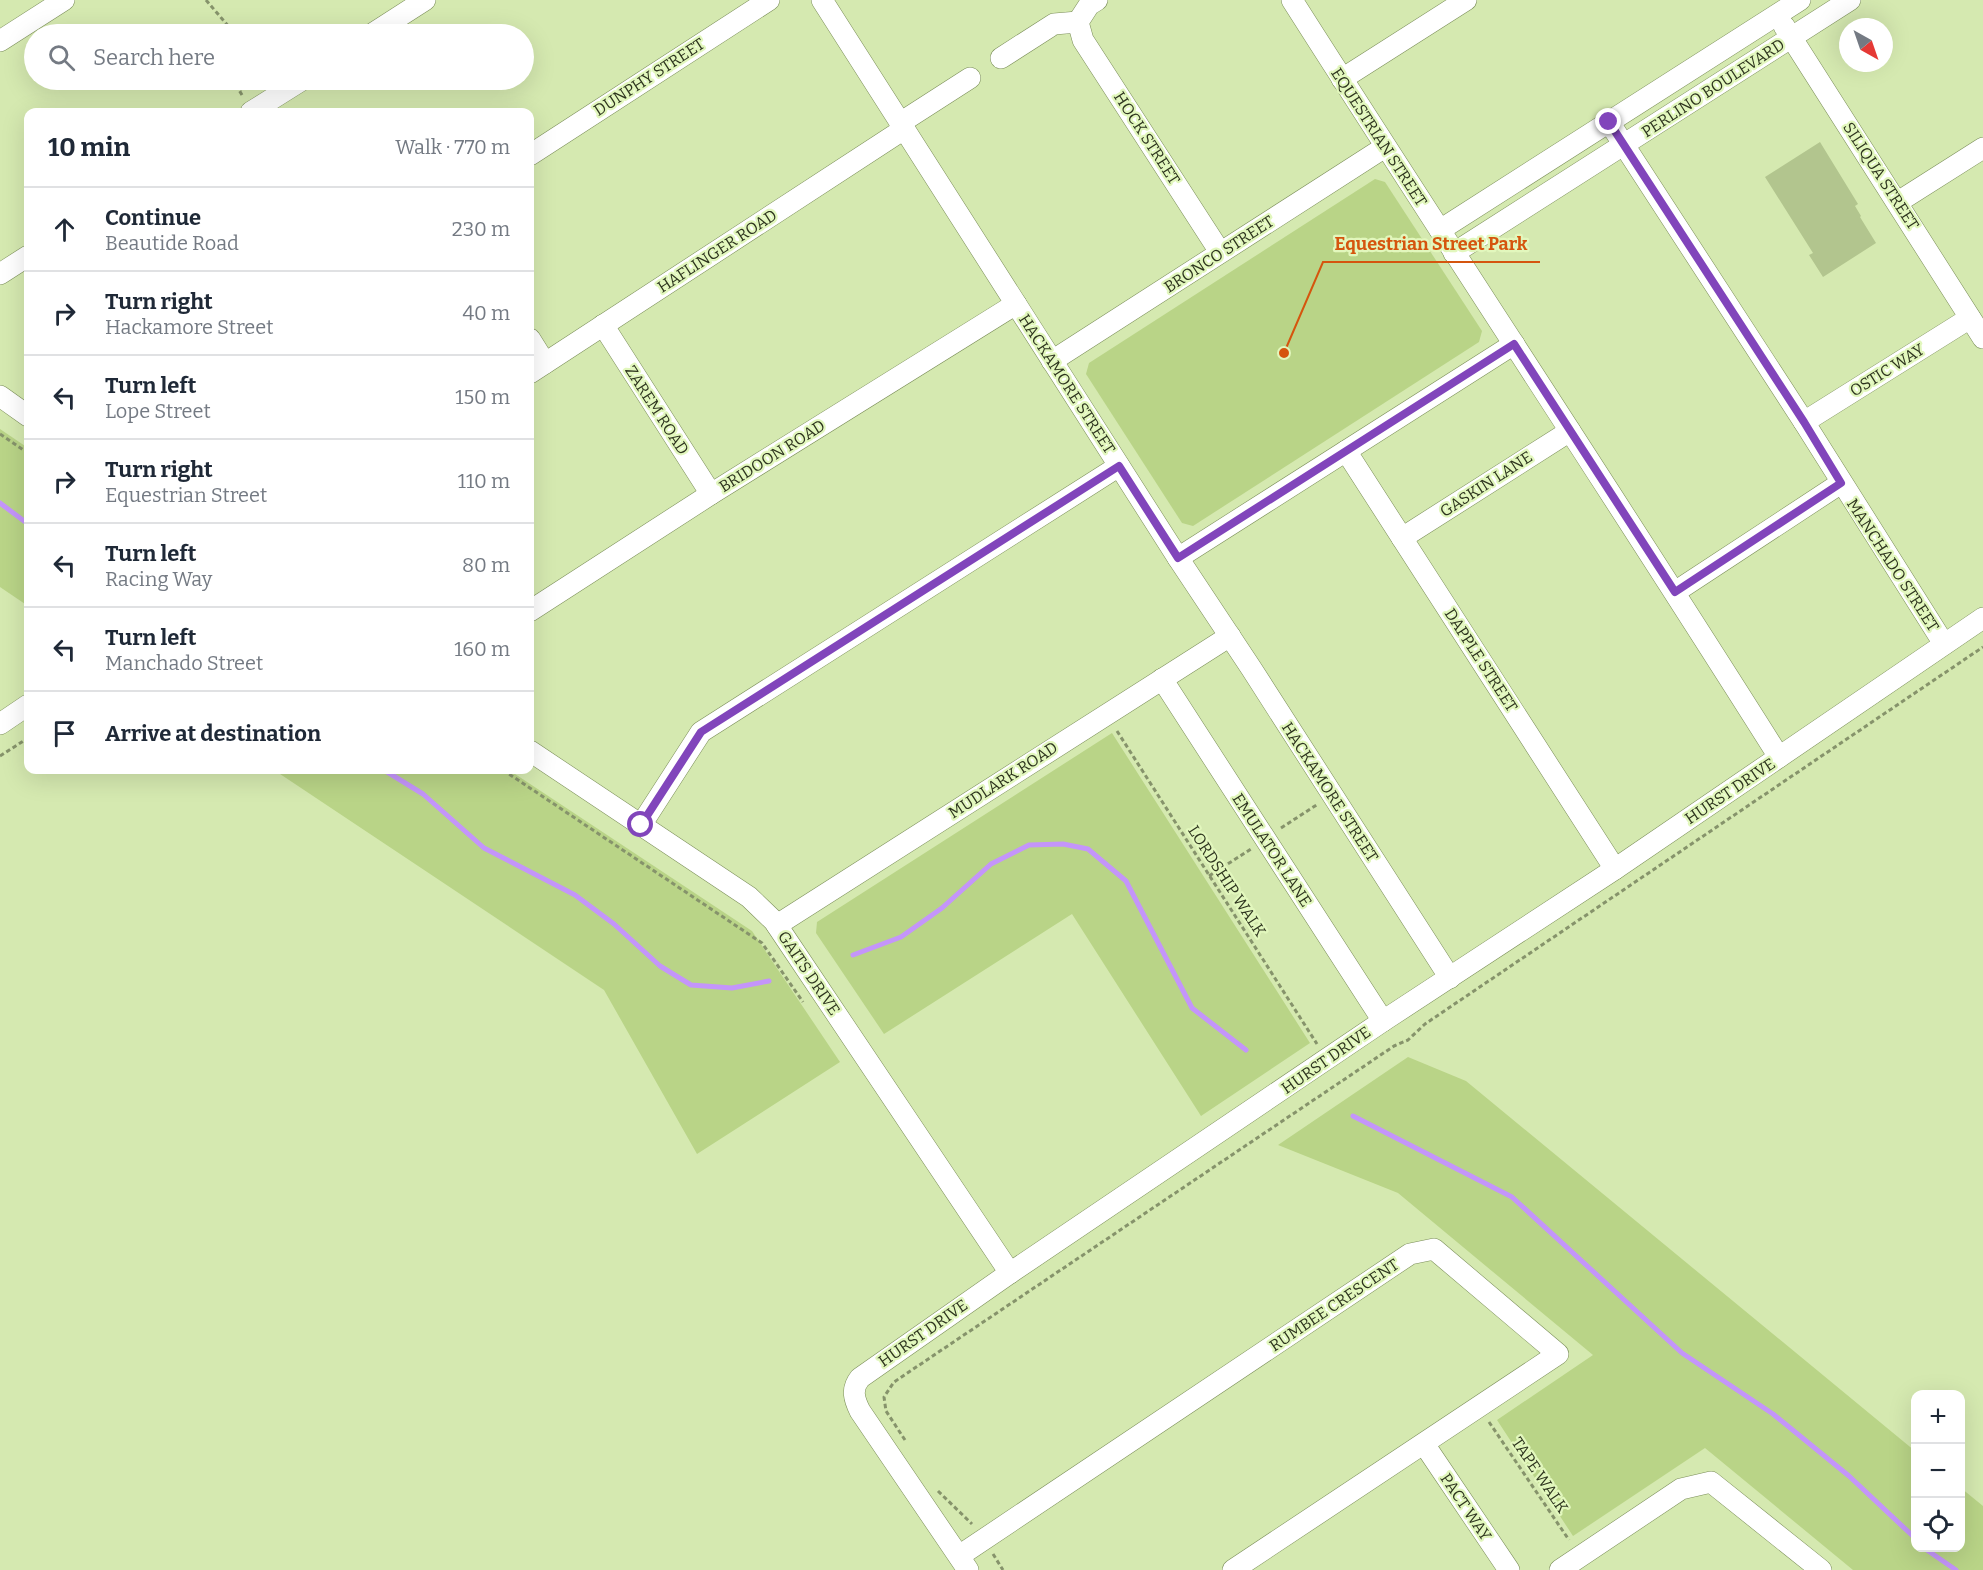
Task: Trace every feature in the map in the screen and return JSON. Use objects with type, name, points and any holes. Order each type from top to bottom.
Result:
[{"type":"street","points":[[3,33],[63,0]]},
{"type":"street","points":[[388,24],[425,0]]},
{"type":"street","name":"DUNPHY STREET","points":[[534,151],[769,0]]},
{"type":"street","name":"HACKAMORE STREET","points":[[822,0],[1178,558],[1450,978]]},
{"type":"street","points":[[1000,58],[1054,24],[1078,22],[1089,5],[1097,0]]},
{"type":"street","name":"EQUESTRIAN STREET","points":[[1292,0],[1454,254],[1675,592],[1779,757]]},
{"type":"street","points":[[1342,79],[1466,0]]},
{"type":"street","name":"PERLINO BOULEVARD","points":[[1440,230],[1800,0]]},
{"type":"street","name":"PERLINO BOULEVARD","points":[[1454,254],[1850,0]]},
{"type":"street","name":"SILIQUA STREET","points":[[1777,15],[1983,338]]},
{"type":"street","name":"HOCK STREET","points":[[1078,22],[1083,40],[1220,252]]},
{"type":"street","name":"HAFLINGER ROAD","points":[[537,368],[902,126],[969,78]]},
{"type":"street","points":[[276,106],[292,90]]},
{"type":"street","name":"MANCHADO STREET","points":[[1609,122],[1804,422],[1944,644]]},
{"type":"street","name":"BRONCO STREET","points":[[1052,361],[1385,147]]},
{"type":"street","points":[[1898,202],[1983,148]]},
{"type":"street","points":[[0,274],[24,259]]},
{"type":"street","name":"BRIDOON ROAD","points":[[534,608],[711,494],[1016,304]]},
{"type":"street","name":"OSTIC WAY","points":[[1804,422],[1970,318]]},
{"type":"street","name":"ZAREM ROAD","points":[[603,325],[711,494]]},
{"type":"street","points":[[1178,558],[1514,344]]},
{"type":"street","points":[[0,396],[24,413]]},
{"type":"street","name":"GASKIN LANE","points":[[1402,538],[1570,431]]},
{"type":"street","name":"DAPPLE STREET","points":[[1346,451],[1615,869]]},
{"type":"street","points":[[641,825],[701,732],[1119,466]]},
{"type":"street","points":[[1675,592],[1841,483]]},
{"type":"street","name":"HURST DRIVE","points":[[963,1563],[854,1400],[855,1384],[870,1370],[1010,1273],[1383,1021],[1615,869],[1983,618]]},
{"type":"street","name":"MUDLARK ROAD","points":[[777,925],[1230,636]]},
{"type":"street","name":"EMULATOR LANE","points":[[1162,680],[1383,1021]]},
{"type":"street","points":[[0,724],[24,708]]},
{"type":"street","name":"GAITS DRIVE","points":[[534,754],[749,897],[777,925],[1010,1273]]},
{"type":"street","name":"RUMBEE CRESCENT","points":[[963,1563],[984,1540],[1410,1254],[1434,1250],[1558,1354],[1233,1570]]},
{"type":"street","name":"PACT WAY","points":[[1424,1444],[1509,1570]]},
{"type":"street","points":[[1560,1570],[1681,1489],[1711,1482],[1821,1570]]},
{"type":"path","points":[[206,0],[226,24]]},
{"type":"path","points":[[0,434],[24,450]]},
{"type":"path","points":[[906,1441],[886,1411],[884,1397],[894,1382],[1394,1046],[1408,1040],[1435,1018],[1983,646]]},
{"type":"path","name":"LORDSHIP WALK","points":[[1106,715],[1327,1060]]},
{"type":"path","points":[[0,756],[24,741]]},
{"type":"path","points":[[509,774],[762,943],[807,1007]]},
{"type":"path","name":"TAPE WALK","points":[[1479,1407],[1580,1557]]},
{"type":"path","points":[[938,1490],[967,1517],[1003,1570]]},
{"type":"green space","points":[[1375,179],[1385,182],[1482,331],[1479,342],[1193,526],[1182,523],[1086,374],[1089,363]]},
{"type":"green space","points":[[0,429],[24,445],[24,603],[0,587]]},
{"type":"green space","points":[[1112,733],[1310,1043],[1201,1116],[1072,914],[884,1034],[816,933],[817,922]]},
{"type":"green space","points":[[280,774],[515,774],[752,931],[840,1062],[697,1154],[604,990]]},
{"type":"green space","points":[[1408,1057],[1466,1081],[1911,1448],[1911,1552],[1965,1552],[1965,1491],[1983,1506],[1983,1570],[1853,1570],[1705,1448],[1573,1536],[1497,1420],[1593,1355],[1398,1193],[1278,1145]]},
{"type":"building","points":[[1820,142],[1858,204],[1855,206],[1860,217],[1876,243],[1823,277],[1809,255],[1813,253],[1765,177]]},
{"type":"waterway","points":[[0,503],[24,521]]},
{"type":"waterway","points":[[390,774],[423,794],[484,848],[575,895],[614,924],[660,966],[691,985],[732,988],[769,981]]},
{"type":"waterway","points":[[853,955],[901,937],[942,908],[991,864],[1029,845],[1063,844],[1088,849],[1126,881],[1192,1008],[1246,1050]]},
{"type":"waterway","points":[[1353,1116],[1512,1197],[1682,1353],[1773,1414],[1849,1476],[1911,1534]]},
{"type":"waterway","points":[[1930,1552],[1956,1570]]},
{"type":"place","name":"Equestrian Street Park","points":[[1284,353]]},
{"type":"route","points":[[641,825],[701,732],[1119,466],[1178,558],[1514,344],[1675,592],[1841,483],[1804,422],[1609,122]]}]
